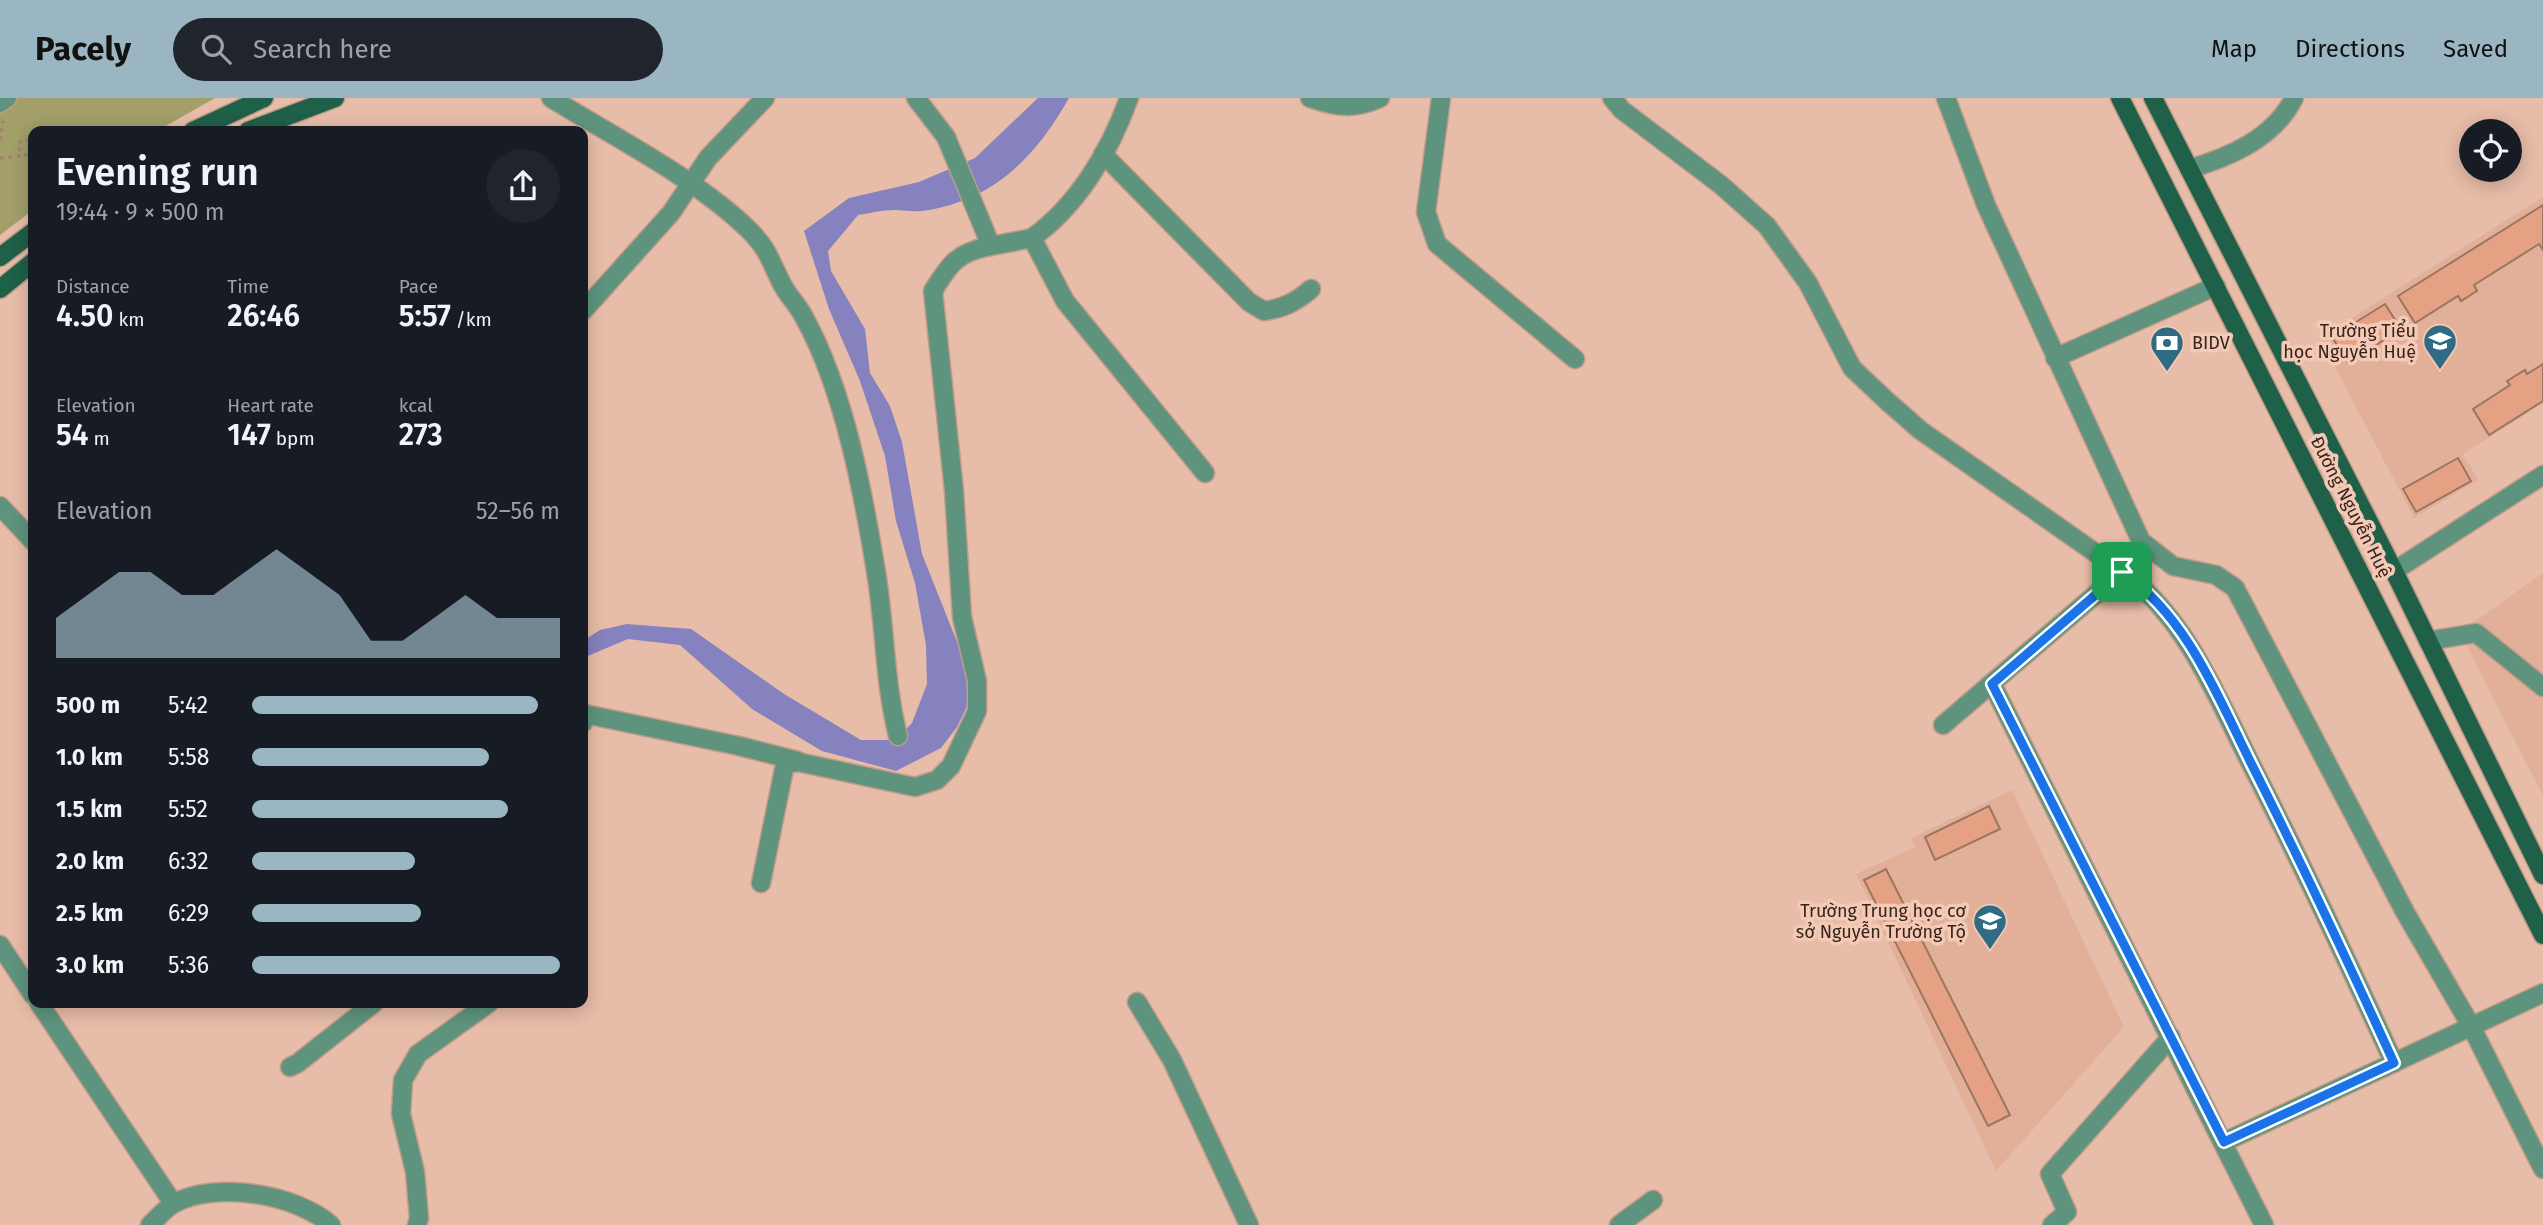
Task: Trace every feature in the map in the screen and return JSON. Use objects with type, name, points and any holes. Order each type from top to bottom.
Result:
[{"type":"main road","points":[[204,126],[264,98]]},
{"type":"main road","points":[[261,126],[335,98]]},
{"type":"main road","name":"Đường Nguyễn Huệ","points":[[2120,98],[2543,935]]},
{"type":"main road","name":"Đường Nguyễn Huệ","points":[[2153,98],[2394,571],[2543,875]]},
{"type":"main road","points":[[0,257],[28,236]]},
{"type":"main road","points":[[0,289],[28,266]]},
{"type":"main road","points":[[2367,585],[2394,571]]},
{"type":"street","points":[[551,98],[690,185],[748,230],[771,255],[782,284],[805,318],[844,423],[862,494],[877,580],[898,736]]},
{"type":"street","points":[[588,305],[671,213],[708,159],[765,98]]},
{"type":"street","points":[[916,98],[946,137],[991,246]]},
{"type":"street","points":[[588,715],[915,787],[937,780],[951,766],[977,711],[977,681],[962,617],[954,491],[933,291],[948,267],[968,250],[1032,238],[1057,220],[1103,154],[1129,98]]},
{"type":"street","points":[[1310,98],[1336,108],[1370,103],[1380,98]]},
{"type":"street","points":[[1441,98],[1426,212],[1437,244],[1574,359]]},
{"type":"street","points":[[1612,98],[1622,110],[1721,185],[1767,226],[1808,283],[1852,368],[1920,430],[2122,572],[2150,594],[2174,621],[2200,664],[2327,913],[2394,1063]]},
{"type":"street","points":[[1947,98],[1986,205],[2141,541],[2173,566],[2216,575],[2235,588],[2405,912],[2472,1026],[2543,1169]]},
{"type":"street","points":[[2189,169],[2216,161],[2253,142],[2286,113],[2294,98]]},
{"type":"street","points":[[1103,154],[1249,302],[1265,312],[1280,309],[1311,289]]},
{"type":"street","points":[[1032,238],[1065,301],[1205,473]]},
{"type":"street","points":[[2055,358],[2216,286]]},
{"type":"street","points":[[2394,571],[2543,475]]},
{"type":"street","points":[[0,506],[28,536]]},
{"type":"street","points":[[1943,725],[2150,548]]},
{"type":"street","points":[[2428,641],[2476,632],[2543,687]]},
{"type":"street","points":[[1992,684],[2264,1225]]},
{"type":"street","points":[[761,883],[782,773],[785,764],[798,762]]},
{"type":"street","points":[[0,945],[28,987]]},
{"type":"street","points":[[2224,1142],[2543,993]]},
{"type":"street","points":[[1138,1002],[1172,1060],[1249,1225]]},
{"type":"street","points":[[42,1008],[173,1203]]},
{"type":"street","points":[[290,1067],[367,1008]]},
{"type":"street","points":[[417,1225],[419,1218],[415,1172],[401,1114],[403,1080],[418,1054],[477,1008]]},
{"type":"street","points":[[2052,1225],[2067,1212],[2050,1174],[2171,1037]]},
{"type":"street","points":[[150,1225],[173,1203],[203,1193],[250,1194],[284,1200],[317,1212],[331,1225]]},
{"type":"street","points":[[1619,1225],[1653,1200]]},
{"type":"path","points":[[0,140],[3,105]]},
{"type":"path","points":[[27,155],[20,152],[18,145],[23,139],[28,140]]},
{"type":"path","points":[[0,158],[27,155]]},
{"type":"shaded area","points":[[14,98],[215,98],[166,126],[28,126],[28,214],[0,235],[0,109]]},
{"type":"shaded area","points":[[1038,98],[1069,98],[1042,140],[991,187],[947,206],[922,211],[890,210],[858,215],[828,251],[831,271],[865,329],[870,373],[890,406],[902,442],[922,554],[963,657],[969,702],[957,727],[941,748],[896,771],[822,751],[752,709],[680,645],[628,639],[588,656],[588,638],[600,630],[627,624],[691,629],[784,694],[861,740],[899,737],[912,723],[927,684],[926,645],[915,583],[896,521],[885,456],[860,381],[829,309],[804,231],[849,198],[919,182],[975,158]]},
{"type":"shaded area","name":"Trường Tiểu học Nguyễn Huệ","points":[[2543,197],[2543,403],[2463,454],[2478,480],[2414,518],[2320,338]]},
{"type":"shaded area","points":[[2543,573],[2543,796],[2460,632]]},
{"type":"shaded area","name":"Trường Trung học cơ sở Nguyễn Trường Tộ","points":[[2012,790],[2124,1027],[1996,1171],[1856,874],[1915,847],[1911,838]]},
{"type":"building","points":[[2543,205],[2543,250],[2539,244],[2474,285],[2477,291],[2461,301],[2458,296],[2415,323],[2398,296]]},
{"type":"building","points":[[2385,304],[2401,329],[2348,363],[2332,337]]},
{"type":"building","points":[[2543,364],[2543,401],[2489,435],[2473,409],[2510,385],[2507,381],[2525,370],[2527,374]]},
{"type":"building","points":[[2458,458],[2471,481],[2416,512],[2403,489]]},
{"type":"building","points":[[1989,806],[2000,829],[1935,860],[1925,837]]},
{"type":"building","points":[[1886,869],[2010,1115],[1988,1126],[1864,880]]},
{"type":"place","name":"Trường Tiểu học Nguyễn Huệ","points":[[2440,371]]},
{"type":"place","name":"BIDV","points":[[2167,373]]},
{"type":"place","name":"Trường Trung học cơ sở Nguyễn Trường Tộ","points":[[1990,951]]},
{"type":"route","points":[[2122,572],[2150,594],[2174,621],[2200,664],[2327,913],[2394,1063],[2224,1142],[1992,684],[2122,572]]}]
